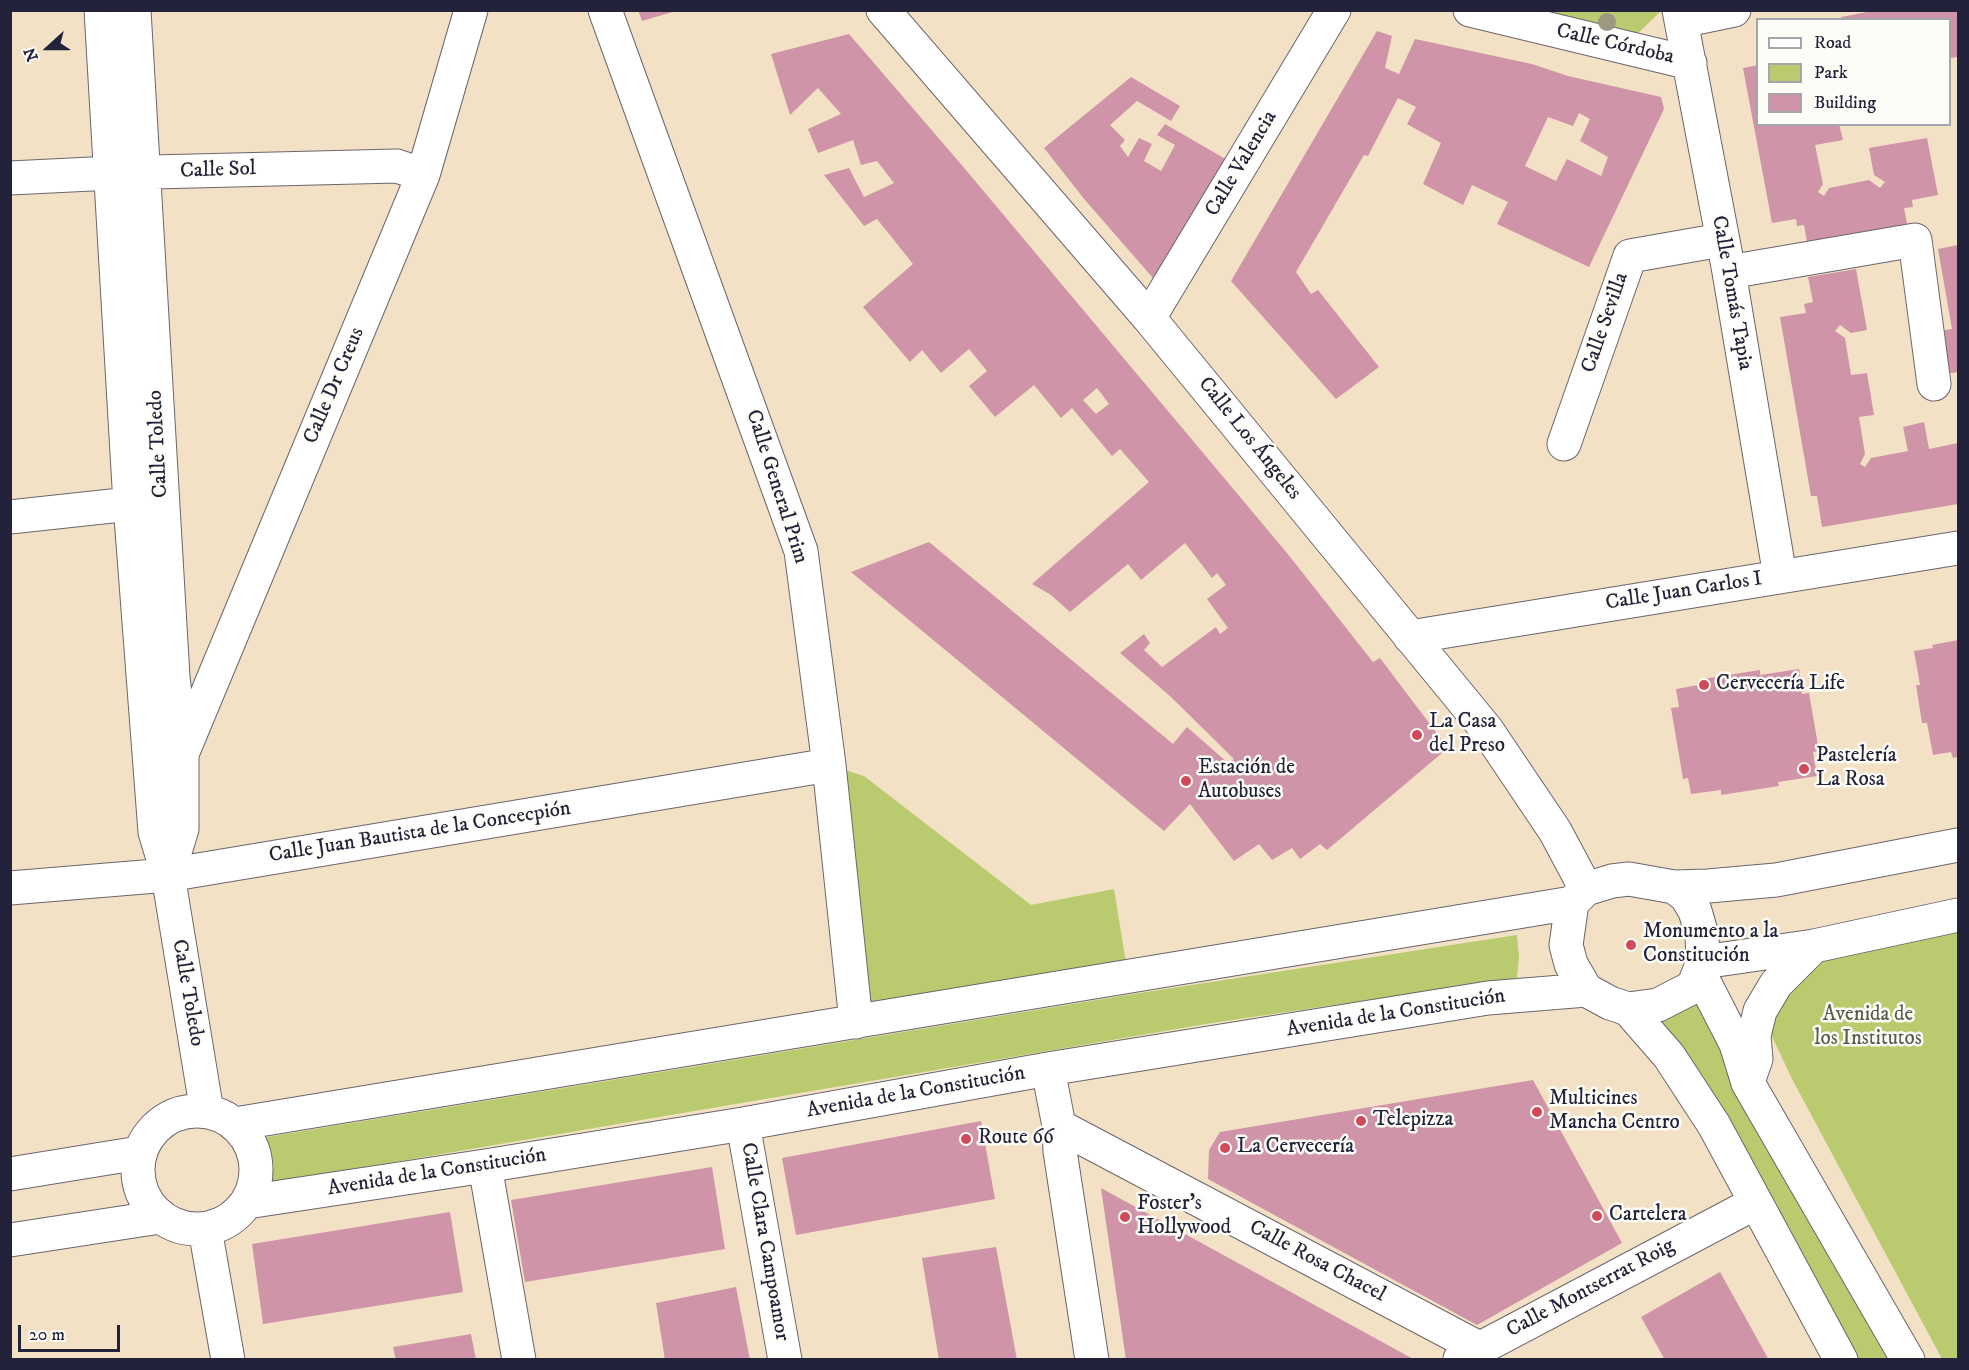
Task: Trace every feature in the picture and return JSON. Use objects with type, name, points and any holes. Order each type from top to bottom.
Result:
[{"type":"street","name":"Calle Toledo","points":[[101,10],[130,504],[155,832],[168,875],[221,1118]]},
{"type":"street","name":"Calle Toledo","points":[[134,10],[173,677],[182,756],[182,829],[168,875]]},
{"type":"street","name":"Calle Dr Creus","points":[[182,756],[423,175],[471,10]]},
{"type":"street","name":"Calle General Prim","points":[[605,10],[801,551],[829,765],[856,1022]]},
{"type":"street","name":"Calle Los Ángeles","points":[[883,10],[1149,318],[1487,730],[1555,831],[1579,896]]},
{"type":"street","name":"Calle Valencia","points":[[1149,318],[1334,10]]},
{"type":"street","name":"Calle Córdoba","points":[[1470,10],[1690,63]]},
{"type":"street","points":[[1680,16],[1734,10]]},
{"type":"street","name":"Calle Tomás Tapia","points":[[1680,16],[1721,240],[1729,272],[1780,576]]},
{"type":"street","name":"Calle Sol","points":[[10,178],[112,173],[397,166],[423,175]]},
{"type":"street","name":"Calle Sevilla","points":[[1564,444],[1630,256],[1721,240]]},
{"type":"street","points":[[1729,272],[1915,240],[1934,384]]},
{"type":"street","points":[[10,517],[130,504]]},
{"type":"street","name":"Calle Juan Carlos I","points":[[1410,637],[1959,548]]},
{"type":"street","name":"Calle Juan Bautista de la Concecpión","points":[[10,888],[168,875],[829,765]]},
{"type":"street","points":[[221,1118],[856,1022],[1579,896],[1612,881],[1629,879],[1674,887],[1776,880],[1959,845]]},
{"type":"street","points":[[1628,1010],[1658,1005],[1677,997],[1693,987],[1701,967],[1702,935],[1695,912],[1686,896],[1674,887]]},
{"type":"street","points":[[1579,896],[1566,945],[1571,964],[1586,990],[1628,1010],[1669,1056],[1714,1125],[1841,1359]]},
{"type":"street","points":[[1701,967],[1959,915]]},
{"type":"street","points":[[1748,1083],[1756,1059],[1754,1036],[1760,1011],[1776,984],[1814,946]]},
{"type":"street","points":[[1701,967],[1736,1044],[1748,1083],[1908,1359]]},
{"type":"street","name":"Avenida de la Constitución","points":[[247,1202],[743,1124],[1048,1070],[1488,998],[1586,990]]},
{"type":"street","points":[[1048,1070],[1059,1126],[1060,1151],[1092,1359]]},
{"type":"street","points":[[199,1110],[221,1118],[246,1137],[254,1152],[256,1169],[254,1186],[247,1202],[236,1215],[221,1224],[205,1229],[189,1229],[174,1225],[160,1217],[148,1204],[140,1188],[137,1170],[139,1153],[148,1135],[162,1121],[180,1112],[199,1110]]},
{"type":"street","name":"Calle Clara Campoamor","points":[[743,1124],[785,1359]]},
{"type":"street","name":"Calle Rosa Chacel","points":[[1059,1126],[1469,1354]]},
{"type":"street","points":[[10,1174],[139,1153]]},
{"type":"street","points":[[485,1166],[519,1359]]},
{"type":"street","name":"Calle Montserrat Roig","points":[[1469,1354],[1755,1203]]},
{"type":"street","points":[[10,1240],[160,1217]]},
{"type":"street","points":[[205,1229],[228,1359]]},
{"type":"green space","points":[[1533,11],[1661,11],[1637,34]]},
{"type":"green space","points":[[829,765],[864,776],[1031,905],[1114,889],[1128,975],[856,1022]]},
{"type":"green space","name":"Avenida de los Institutos","points":[[1958,915],[1958,1359],[1942,1359],[1792,1079],[1760,1011],[1814,946]]},
{"type":"green space","points":[[1517,935],[1519,957],[1517,978],[1212,1023],[271,1183],[274,1165],[261,1138],[1127,995]]},
{"type":"green space","points":[[1693,987],[1909,1359],[1841,1359],[1628,1009]]},
{"type":"building","points":[[638,10],[676,10],[676,11],[642,21]]},
{"type":"building","points":[[1877,10],[1958,10],[1958,57],[1951,58],[1951,18],[1841,17]]},
{"type":"building","points":[[1377,31],[1392,36],[1385,68],[1399,74],[1415,39],[1532,64],[1568,76],[1661,97],[1664,109],[1589,267],[1497,224],[1508,202],[1472,185],[1463,205],[1423,184],[1441,143],[1407,124],[1416,107],[1398,98],[1368,156],[1364,155],[1296,272],[1311,294],[1318,290],[1379,367],[1336,399],[1231,281]],"holes":[[[1579,113],[1590,119],[1580,141],[1608,157],[1601,176],[1567,159],[1556,181],[1525,166],[1548,117],[1573,126]]]},
{"type":"building","points":[[849,34],[1287,553],[1373,662],[1380,658],[1448,748],[1327,850],[1320,844],[1300,859],[1292,848],[1272,860],[1259,844],[1234,861],[1190,804],[1164,831],[851,572],[929,542],[1173,744],[1187,727],[1228,763],[1234,759],[1171,697],[1120,653],[1144,634],[1150,643],[1144,650],[1162,667],[1216,627],[1220,634],[1228,628],[1207,599],[1226,585],[1217,573],[1212,578],[1185,543],[1141,580],[1128,564],[1070,612],[1051,595],[1032,584],[1149,482],[1120,449],[1112,456],[1072,408],[1061,418],[1034,385],[995,417],[969,386],[987,371],[969,349],[941,373],[922,350],[910,362],[863,307],[913,264],[877,219],[864,226],[824,175],[849,168],[864,197],[894,183],[877,161],[861,165],[853,140],[818,153],[808,129],[841,114],[818,88],[790,115],[771,54]],"holes":[[[1097,388],[1109,404],[1096,414],[1083,400]]]},
{"type":"building","points":[[1756,65],[1756,126],[1840,126],[1843,140],[1815,145],[1823,184],[1818,192],[1824,196],[1829,188],[1869,180],[1880,188],[1885,182],[1874,175],[1869,148],[1927,138],[1938,195],[1912,200],[1913,207],[1904,208],[1909,234],[1809,253],[1804,225],[1797,226],[1796,219],[1772,223],[1743,68]]},
{"type":"building","points":[[1131,77],[1180,106],[1171,121],[1137,101],[1110,125],[1125,140],[1120,146],[1128,157],[1139,138],[1152,144],[1144,161],[1161,171],[1175,145],[1157,135],[1165,124],[1229,161],[1159,285],[1085,200],[1044,148]]},
{"type":"building","points":[[1958,245],[1958,372],[1944,374],[1937,331],[1952,329],[1938,249]]},
{"type":"building","points":[[1856,269],[1867,330],[1851,333],[1840,325],[1835,331],[1845,338],[1851,375],[1867,373],[1874,415],[1859,417],[1865,454],[1860,464],[1865,467],[1871,458],[1908,451],[1903,427],[1924,422],[1929,449],[1958,443],[1958,504],[1822,527],[1817,496],[1811,496],[1780,317],[1806,313],[1804,304],[1813,302],[1808,277]]},
{"type":"building","points":[[1958,640],[1958,757],[1953,758],[1951,752],[1933,755],[1927,723],[1922,723],[1916,685],[1920,685],[1914,651]]},
{"type":"building","points":[[1799,669],[1802,694],[1809,693],[1819,751],[1813,752],[1817,776],[1778,782],[1779,786],[1721,795],[1721,790],[1691,794],[1688,778],[1683,779],[1671,708],[1679,707],[1676,689],[1704,684],[1703,679],[1760,670],[1760,675]]},
{"type":"building","points":[[1533,1080],[1622,1243],[1477,1325],[1208,1179],[1209,1150],[1220,1132]]},
{"type":"building","points":[[981,1121],[995,1199],[796,1235],[782,1158]]},
{"type":"building","points":[[712,1167],[725,1249],[525,1282],[511,1200]]},
{"type":"building","points":[[1101,1188],[1415,1360],[1126,1360]]},
{"type":"building","points":[[450,1212],[463,1292],[263,1324],[252,1244]]},
{"type":"building","points":[[996,1247],[1017,1360],[939,1360],[922,1258]]},
{"type":"building","points":[[1720,1272],[1769,1360],[1665,1360],[1641,1317]]},
{"type":"building","points":[[736,1287],[750,1360],[665,1360],[656,1303]]},
{"type":"building","points":[[471,1334],[476,1360],[396,1360],[393,1347]]},
{"type":"place","name":"Cervecería Life","points":[[1704,685]]},
{"type":"place","name":"La Casa del Preso","points":[[1417,735]]},
{"type":"place","name":"Pastelería La Rosa","points":[[1804,769]]},
{"type":"place","name":"Estación de Autobuses","points":[[1186,781]]},
{"type":"place","name":"Monumento a la Constitución","points":[[1631,945]]},
{"type":"place","name":"Multicines Mancha Centro","points":[[1537,1112]]},
{"type":"place","name":"Telepizza","points":[[1361,1121]]},
{"type":"place","name":"Route 66","points":[[966,1139]]},
{"type":"place","name":"La Cervecería","points":[[1225,1148]]},
{"type":"place","name":"Cartelera","points":[[1597,1216]]},
{"type":"place","name":"Foster's Hollywood","points":[[1125,1217]]}]
